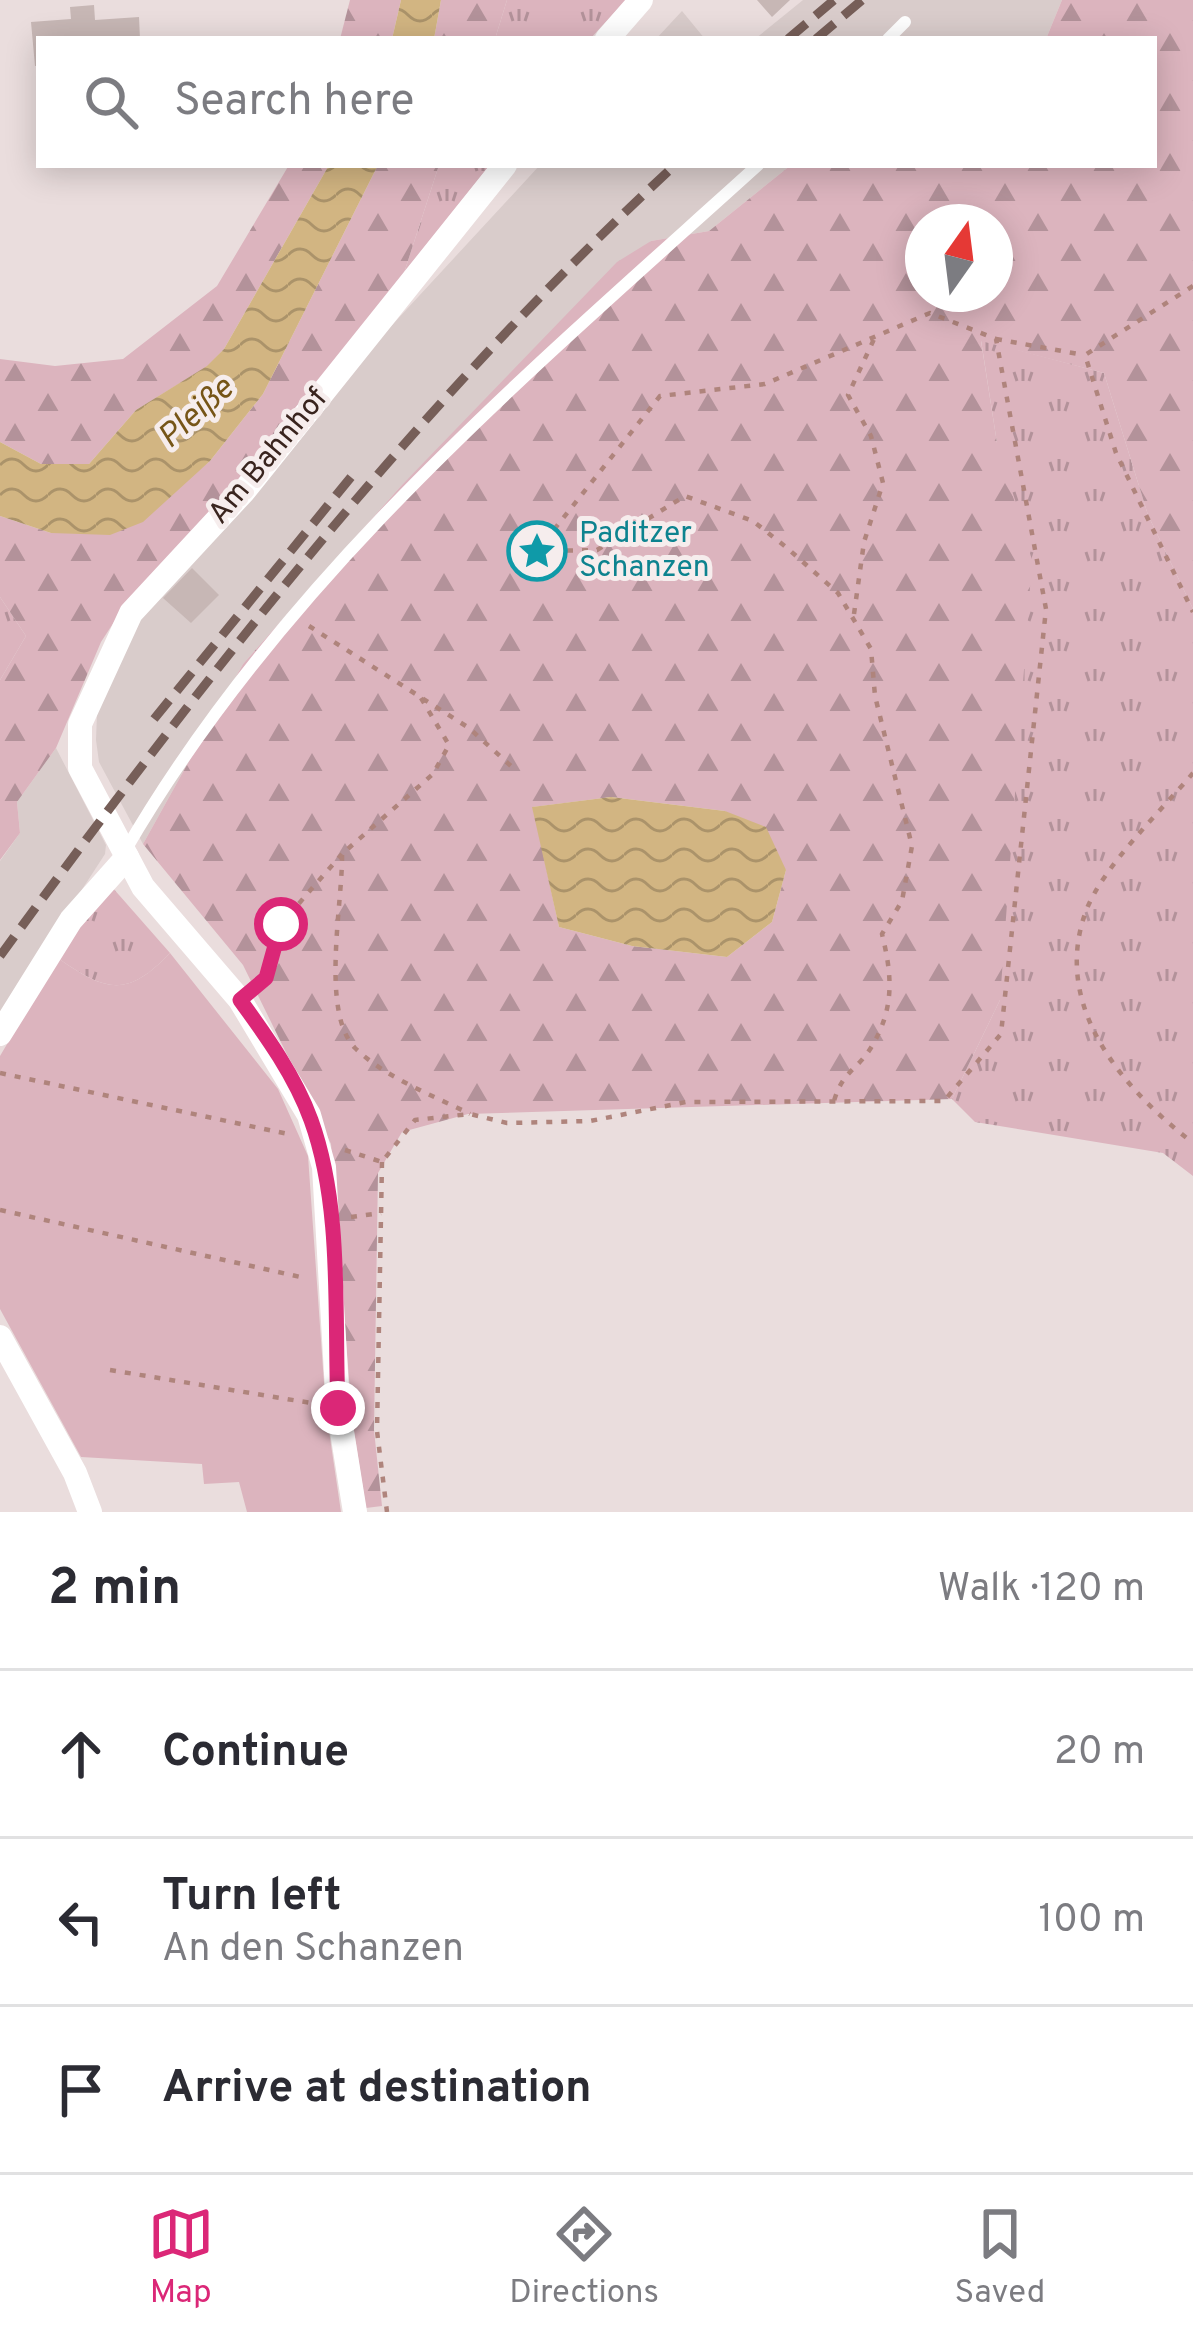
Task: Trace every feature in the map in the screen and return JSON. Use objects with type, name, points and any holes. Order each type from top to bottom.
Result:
[{"type":"street","points":[[610,36],[641,0]]},
{"type":"street","name":"Am Bahnhof","points":[[126,855],[80,768],[80,724],[131,613],[244,491],[503,168]]},
{"type":"street","points":[[0,1034],[71,920],[126,855],[158,905],[240,1000],[292,1079],[318,1141],[338,1408],[355,1512]]},
{"type":"street","points":[[0,1337],[76,1473],[90,1512]]},
{"type":"lane","points":[[891,36],[905,22]]},
{"type":"lane","points":[[126,855],[253,663],[294,616],[496,397],[755,168]]},
{"type":"path","points":[[834,1103],[841,1076],[872,1048],[894,981],[882,934],[902,901],[912,846],[875,696],[871,650],[838,593],[753,521],[686,496],[597,550],[537,551],[659,396],[765,384],[930,313],[996,339],[1085,355],[1193,286]]},
{"type":"path","points":[[853,618],[864,542],[883,483],[871,436],[848,395],[874,337]]},
{"type":"path","points":[[342,854],[344,906],[334,974],[351,1045],[387,1072],[470,1114],[507,1123],[590,1121],[686,1102],[944,1101],[1001,1034],[1046,610],[996,339]]},
{"type":"path","points":[[1085,355],[1116,453],[1193,612]]},
{"type":"path","points":[[294,616],[470,728],[511,766]]},
{"type":"path","points":[[240,1000],[266,978],[281,924],[342,854],[433,774],[449,745],[421,698]]},
{"type":"path","points":[[1193,772],[1087,907],[1074,959],[1086,1011],[1111,1066],[1154,1113],[1193,1143]]},
{"type":"path","points":[[0,1073],[318,1141],[382,1162]]},
{"type":"path","points":[[387,1512],[377,1431],[382,1162],[415,1120],[470,1114]]},
{"type":"path","points":[[0,1210],[332,1284]]},
{"type":"path","points":[[110,1370],[338,1408]]},
{"type":"shaded area","points":[[803,0],[1062,0],[1047,36],[759,36]]},
{"type":"shaded area","points":[[682,11],[703,36],[659,36]]},
{"type":"shaded area","points":[[537,168],[787,168],[709,231],[651,241],[400,487],[243,664],[143,844],[99,762],[96,740],[97,714],[139,616],[382,336]]},
{"type":"shaded area","points":[[56,748],[106,845],[105,854],[0,1016],[0,861],[20,833],[17,802]]},
{"type":"green space","points":[[350,0],[401,0],[393,36],[341,36]]},
{"type":"green space","points":[[441,0],[507,0],[496,36],[435,36]]},
{"type":"green space","points":[[507,0],[626,0],[593,36],[496,36]]},
{"type":"green space","points":[[1062,0],[1193,0],[1193,609],[1148,515],[1104,373],[981,341],[997,443],[1032,560],[1000,1000],[952,1099],[468,1114],[402,1132],[378,1173],[374,1430],[382,1506],[366,1508],[352,1418],[331,1144],[243,965],[143,844],[243,664],[400,487],[617,262],[651,241],[709,231],[787,168],[1157,168],[1157,36],[1047,36]],"holes":[[[611,797],[725,811],[786,870],[772,922],[727,957],[632,946],[559,927],[533,807]]]},
{"type":"green space","points":[[287,168],[327,168],[224,349],[208,366],[136,410],[89,464],[41,464],[0,442],[0,359],[55,366],[123,359],[217,286]]},
{"type":"green space","points":[[376,168],[438,168],[404,273],[237,484],[125,605],[101,642],[56,748],[17,802],[20,833],[0,860],[0,680],[26,636],[0,597],[0,516],[51,533],[186,481],[210,461],[263,394]]},
{"type":"green space","points":[[438,168],[488,168],[404,273]]},
{"type":"green space","points":[[981,340],[1104,373],[1148,515],[1193,609],[1193,1176],[1163,1153],[975,1122],[952,1099],[1000,1000],[997,443]]},
{"type":"green space","points":[[0,597],[26,636],[0,680]]},
{"type":"green space","points":[[112,887],[170,953],[142,977],[117,985],[90,978],[58,958],[78,925]]},
{"type":"green space","points":[[170,953],[278,1089],[308,1156],[326,1411],[341,1512],[247,1512],[239,1482],[204,1484],[202,1464],[81,1457],[0,1309],[0,1056],[58,958],[90,978],[117,985],[142,977]]},
{"type":"water","points":[[401,0],[441,0],[435,36],[393,36]]},
{"type":"water","name":"Pleiße","points":[[327,168],[376,168],[263,394],[210,461],[143,522],[110,535],[51,533],[0,516],[0,442],[41,464],[89,464],[136,410],[207,366],[224,349]]},
{"type":"water","points":[[611,797],[725,811],[766,827],[786,870],[772,922],[727,957],[632,946],[559,927],[532,807]]},
{"type":"building","points":[[757,0],[790,0],[772,17]]},
{"type":"building","points":[[94,5],[95,20],[139,17],[140,36],[36,36],[35,66],[31,22],[71,19],[70,7]]},
{"type":"building","points":[[192,568],[219,595],[191,623],[163,598]]},
{"type":"railway","points":[[792,36],[834,0]]},
{"type":"railway","points":[[820,36],[862,0]]},
{"type":"railway","points":[[0,956],[156,747],[403,445],[490,349],[672,168]]},
{"type":"railway","points":[[154,719],[351,477]]},
{"type":"place","name":"Paditzer Schanzen","points":[[537,551]]},
{"type":"route","points":[[281,924],[266,978],[240,1000],[292,1079],[318,1141],[328,1219],[338,1408]]}]
